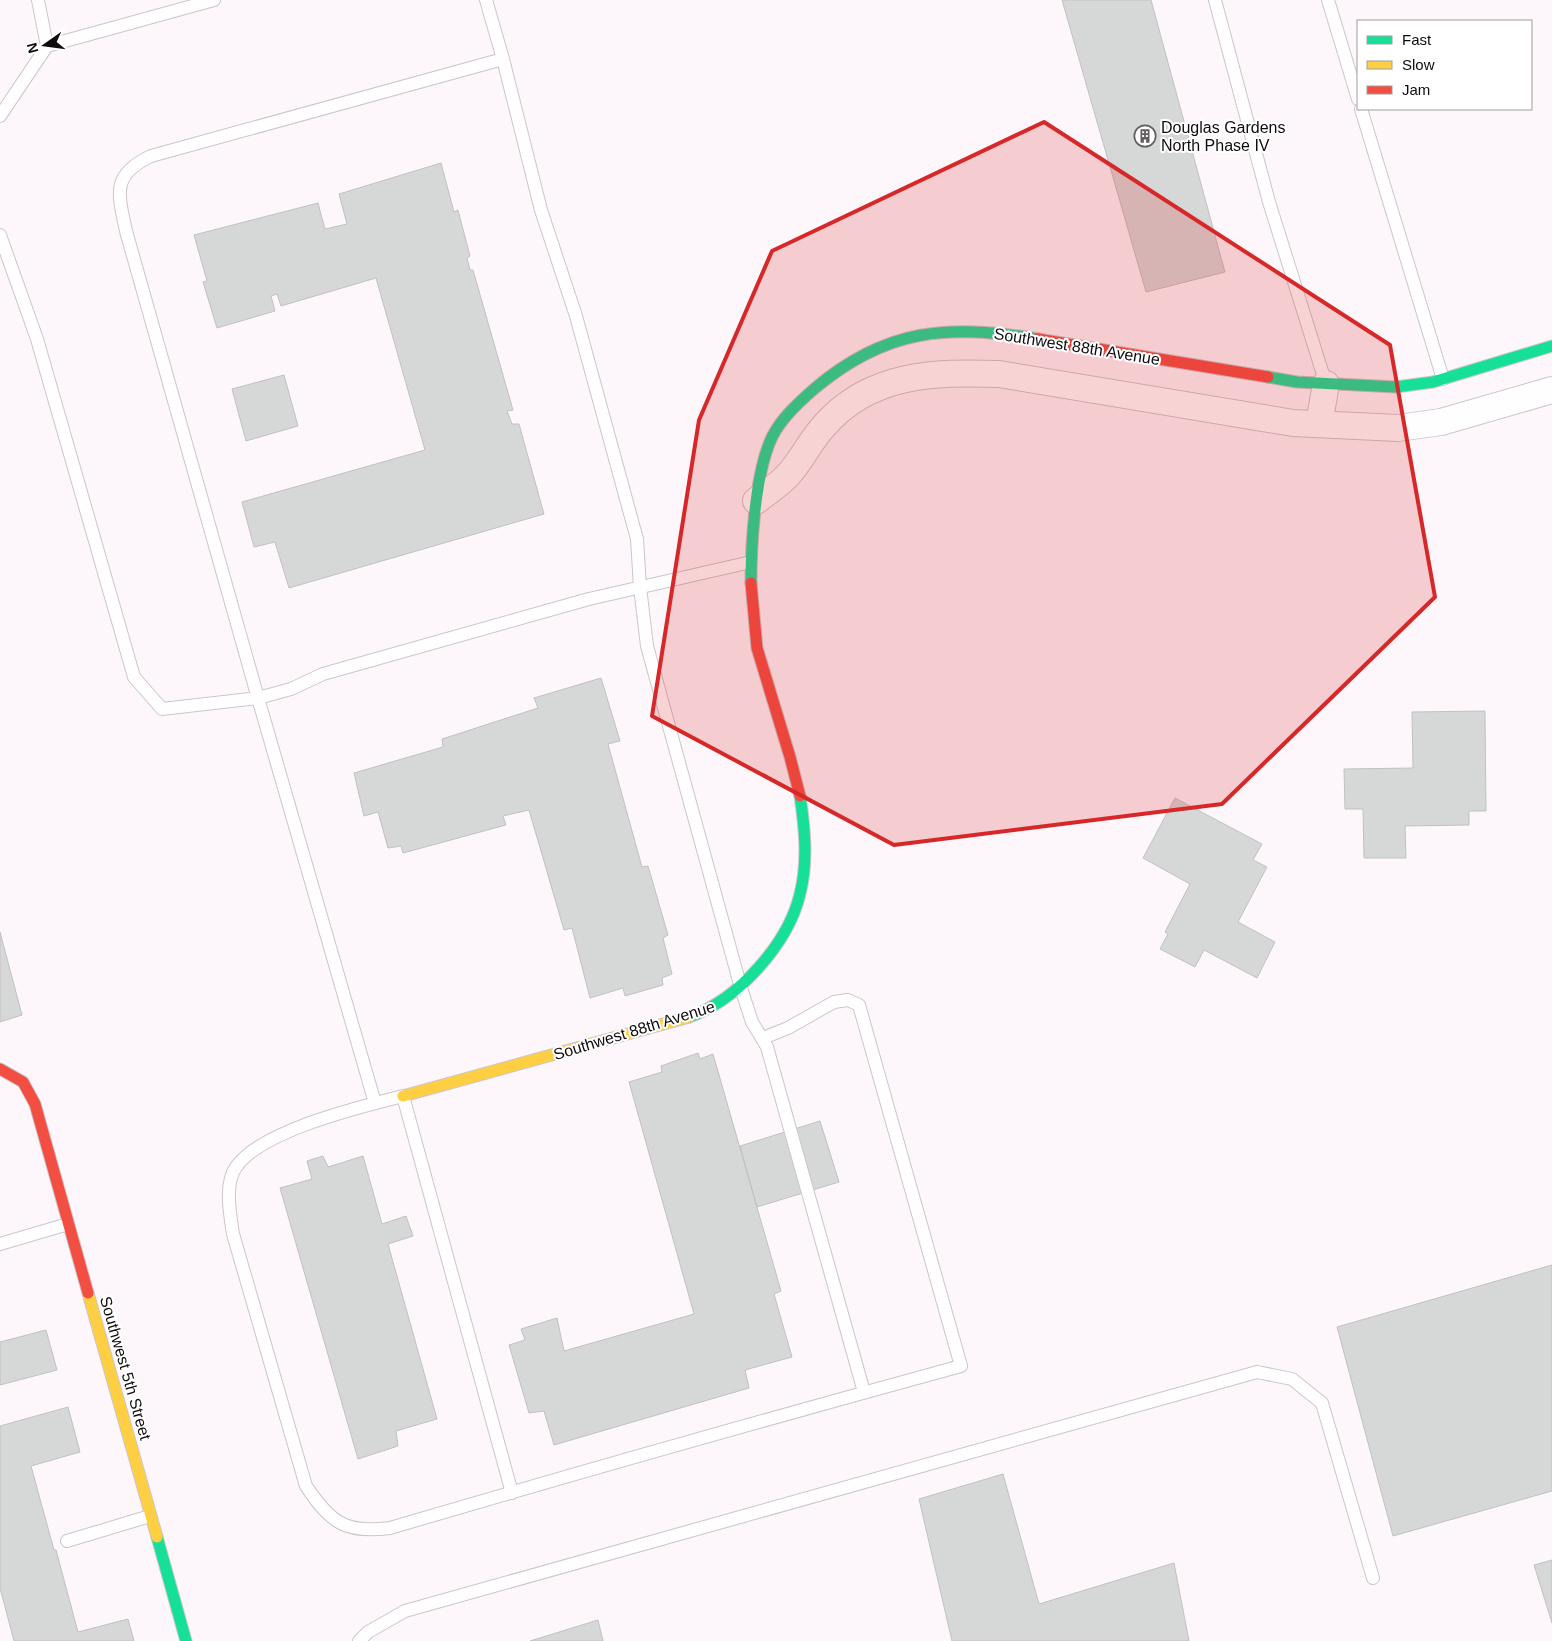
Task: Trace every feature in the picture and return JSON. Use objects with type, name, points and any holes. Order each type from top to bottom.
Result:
[{"type":"street","name":"Southwest 88th Avenue","points":[[403,1096],[691,1016],[722,1002],[741,988],[782,941],[794,914],[805,877],[808,848],[798,786],[755,637],[752,562],[756,502],[770,441],[795,406],[836,372],[876,347],[897,339],[956,332],[993,332],[1297,382],[1396,387],[1443,379],[1552,346]]},
{"type":"street","points":[[836,372],[857,397]]},
{"type":"street","points":[[756,502],[788,476],[823,427],[842,407],[857,397],[891,382],[909,377],[956,372],[999,374],[1293,423],[1398,428],[1441,422],[1552,390]]},
{"type":"street","points":[[1319,424],[1326,384]]},
{"type":"street","name":"Southwest 5th Street","points":[[0,1069],[22,1082],[35,1104],[186,1641]]},
{"type":"lane","points":[[38,0],[47,46]]},
{"type":"lane","points":[[0,116],[47,46],[214,0]]},
{"type":"lane","points":[[486,0],[541,210],[576,316],[637,540],[647,646],[731,943],[741,988],[752,1022],[763,1038],[809,1191],[864,1392]]},
{"type":"lane","points":[[1215,0],[1269,202],[1326,384]]},
{"type":"lane","points":[[1328,0],[1357,96]]},
{"type":"lane","points":[[375,1103],[126,231],[120,200],[124,174],[136,163],[151,156],[503,59]]},
{"type":"lane","points":[[1361,110],[1443,379]]},
{"type":"lane","points":[[0,235],[37,338],[134,677],[162,709],[258,698],[291,689],[324,674],[589,598],[752,562]]},
{"type":"lane","points":[[512,1493],[403,1096],[281,1133],[256,1147],[236,1167],[228,1197],[233,1234],[306,1486],[323,1511],[347,1527],[368,1531],[390,1528],[961,1366],[870,1036],[859,1005],[848,1000],[834,1002],[788,1028],[763,1038]]},
{"type":"lane","points":[[0,1244],[68,1224]]},
{"type":"lane","points":[[359,1641],[368,1632],[405,1610],[1257,1372],[1292,1379],[1322,1403],[1372,1578]]},
{"type":"lane","points":[[67,1541],[150,1516]]},
{"type":"highlighted area","points":[[1044,122],[1390,345],[1435,597],[1222,804],[894,845],[652,716],[699,420],[772,251]]},
{"type":"building","name":"Douglas Gardens North Phase IV","points":[[1062,0],[1151,0],[1225,272],[1146,292]]},
{"type":"building","points":[[441,163],[454,212],[458,210],[470,256],[467,258],[470,270],[473,270],[513,410],[507,411],[512,424],[519,424],[544,514],[289,588],[275,542],[254,547],[242,502],[425,450],[376,278],[281,306],[277,294],[271,296],[275,311],[217,328],[203,282],[207,281],[194,235],[318,203],[325,229],[347,224],[339,194]]},
{"type":"building","points":[[284,375],[298,426],[246,441],[232,389]]},
{"type":"building","points":[[601,678],[620,741],[608,744],[642,867],[648,866],[668,935],[663,938],[672,974],[662,978],[663,985],[625,996],[623,988],[590,998],[572,928],[564,930],[529,810],[503,816],[506,825],[403,853],[401,846],[388,848],[378,812],[364,816],[354,773],[443,747],[442,739],[538,708],[534,698]]},
{"type":"building","points":[[1485,711],[1486,811],[1469,811],[1469,825],[1405,826],[1406,858],[1364,858],[1363,809],[1345,809],[1344,769],[1413,768],[1412,712]]},
{"type":"building","points":[[1175,798],[1262,844],[1253,860],[1267,867],[1238,922],[1275,942],[1257,978],[1204,950],[1195,967],[1160,949],[1168,934],[1165,932],[1190,884],[1143,858]]},
{"type":"building","points":[[0,932],[22,1015],[0,1022]]},
{"type":"building","points":[[698,1053],[700,1059],[713,1054],[781,1291],[774,1294],[792,1357],[745,1370],[749,1388],[554,1445],[544,1411],[529,1413],[509,1345],[525,1340],[521,1329],[557,1318],[564,1351],[694,1314],[629,1082],[662,1072],[661,1066]]},
{"type":"building","points":[[820,1121],[839,1182],[757,1207],[740,1146]]},
{"type":"building","points":[[323,1156],[328,1167],[363,1156],[382,1224],[406,1216],[413,1236],[388,1244],[437,1419],[396,1431],[398,1446],[358,1459],[280,1188],[312,1179],[307,1161]]},
{"type":"building","points":[[1552,1265],[1552,1491],[1393,1536],[1337,1327]]},
{"type":"building","points":[[46,1330],[57,1370],[0,1385],[0,1342]]},
{"type":"building","points":[[68,1407],[80,1452],[31,1466],[54,1550],[56,1550],[78,1632],[128,1619],[134,1641],[14,1641],[0,1588],[0,1426]]},
{"type":"building","points":[[1003,1474],[1039,1604],[1174,1563],[1189,1641],[952,1641],[919,1499]]},
{"type":"building","points":[[1552,1560],[1552,1623],[1534,1565]]},
{"type":"building","points":[[598,1620],[603,1641],[530,1641]]},
{"type":"traffic: fast","points":[[751,583],[755,512],[764,459],[777,428],[794,407],[814,389],[867,353],[893,342],[919,336],[947,332],[975,332],[1038,339]]},
{"type":"traffic: fast","points":[[1268,377],[1297,382],[1396,387],[1433,382],[1552,346]]},
{"type":"traffic: fast","points":[[689,1017],[725,998],[742,984],[773,950],[794,913],[803,882],[805,858],[800,796]]},
{"type":"traffic: fast","points":[[157,1537],[186,1641]]},
{"type":"traffic: slow","points":[[403,1096],[689,1017]]},
{"type":"traffic: slow","points":[[88,1293],[157,1537]]},
{"type":"traffic: jam","points":[[1038,339],[1268,377]]},
{"type":"traffic: jam","points":[[751,583],[757,648],[800,796]]},
{"type":"traffic: jam","points":[[0,1069],[23,1082],[35,1104],[88,1293]]},
{"type":"place","name":"Douglas Gardens North Phase IV","points":[[1145,136]]}]
